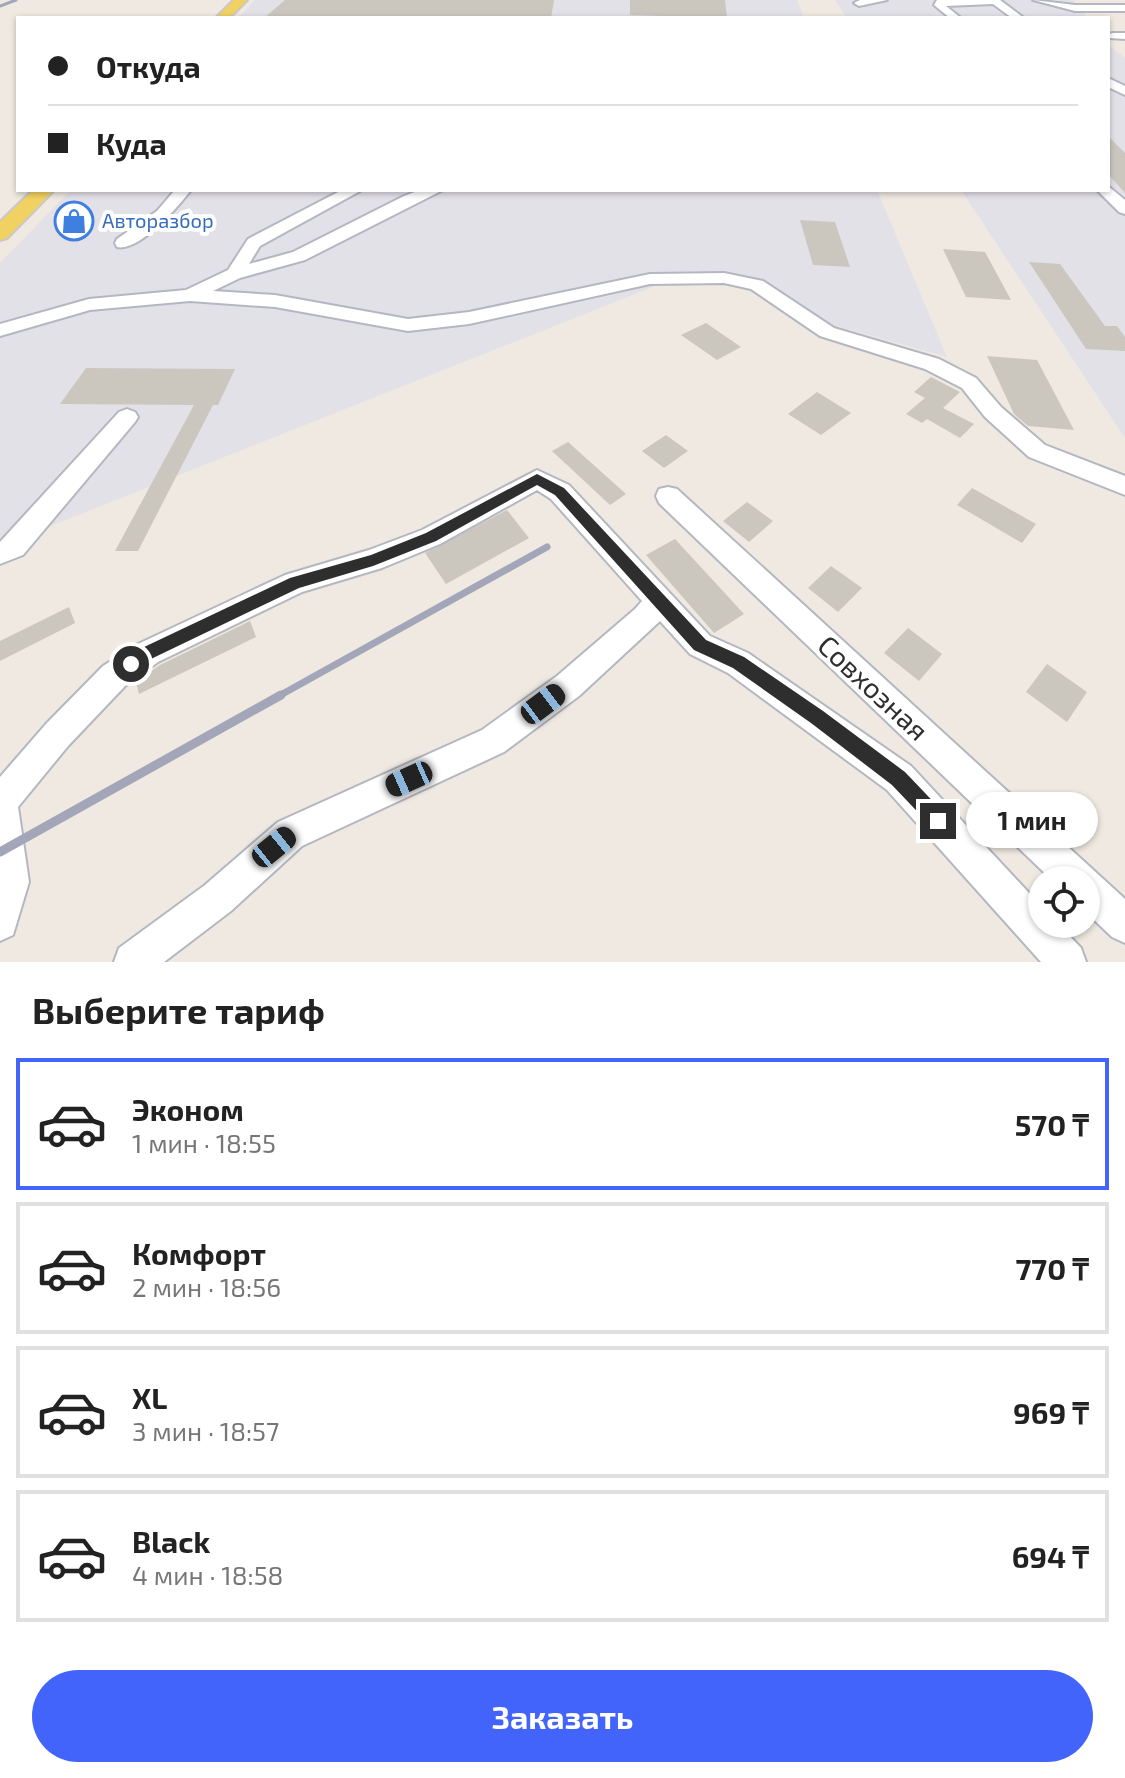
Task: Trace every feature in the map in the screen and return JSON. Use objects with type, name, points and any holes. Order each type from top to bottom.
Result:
[{"type":"main road","points":[[224,16],[241,0]]},
{"type":"main road","points":[[0,234],[42,192]]},
{"type":"lane","points":[[859,3],[882,0]]},
{"type":"lane","points":[[1038,0],[1075,8],[1125,8]]},
{"type":"lane","points":[[953,16],[937,3],[995,1],[1016,16]]},
{"type":"lane","points":[[1125,1],[1116,1],[1125,8]]},
{"type":"lane","points":[[123,243],[163,214],[181,192]]},
{"type":"lane","points":[[234,274],[254,243],[350,192]]},
{"type":"lane","points":[[190,295],[234,274],[299,256],[409,199],[429,192]]},
{"type":"lane","points":[[1107,192],[1125,209]]},
{"type":"lane","points":[[0,330],[89,305],[190,295],[275,301],[408,325],[469,318],[650,279],[724,278],[757,285],[827,332],[932,364],[969,383],[993,412],[1037,451],[1125,486]]},
{"type":"lane","points":[[0,553],[14,547],[127,417]]},
{"type":"lane","points":[[0,922],[11,882],[0,801],[114,676],[148,653],[295,583],[373,560],[431,537],[537,479],[560,492],[700,645],[738,663],[899,778],[1067,962]]},
{"type":"lane","name":"Совхозная","points":[[668,496],[1063,866]]},
{"type":"lane","points":[[133,962],[218,898],[290,834],[493,741],[568,686],[645,618],[660,600]]},
{"type":"lane","points":[[1100,900],[1125,924]]},
{"type":"shaded area","points":[[255,0],[797,0],[803,16],[240,16]]},
{"type":"shaded area","points":[[835,0],[1073,0],[1086,16],[846,16]]},
{"type":"shaded area","points":[[1110,47],[1125,58],[1125,438],[962,192],[1110,192]]},
{"type":"shaded area","points":[[69,192],[878,192],[947,357],[822,322],[726,275],[693,271],[0,546],[0,263]]},
{"type":"building","points":[[285,0],[554,0],[551,16],[266,16]]},
{"type":"building","points":[[630,0],[725,0],[727,16],[662,16],[630,15]]},
{"type":"building","points":[[1110,138],[1125,153],[1125,193],[1110,176]]},
{"type":"building","points":[[800,220],[835,222],[850,267],[813,265]]},
{"type":"building","points":[[943,249],[985,252],[1011,300],[966,297]]},
{"type":"building","points":[[1029,262],[1060,264],[1105,326],[1117,326],[1125,337],[1125,351],[1086,349]]},
{"type":"building","points":[[706,323],[741,347],[717,360],[681,335]]},
{"type":"building","points":[[987,356],[1037,360],[1074,430],[1028,426],[1014,414]]},
{"type":"building","points":[[86,368],[235,369],[218,405],[213,405],[138,551],[115,551],[194,405],[60,404]]},
{"type":"building","points":[[931,377],[960,392],[943,408],[974,424],[960,438],[927,419],[922,423],[906,414],[925,398],[914,392]]},
{"type":"building","points":[[817,392],[851,413],[821,435],[788,414]]},
{"type":"building","points":[[666,435],[688,451],[664,468],[642,451]]},
{"type":"building","points":[[568,442],[626,494],[610,505],[552,451]]},
{"type":"building","points":[[972,488],[1036,524],[1022,543],[957,505]]},
{"type":"building","points":[[747,502],[773,521],[749,542],[723,521]]},
{"type":"building","points":[[507,510],[529,538],[446,584],[425,553]]},
{"type":"building","points":[[675,539],[744,614],[714,633],[646,555]]},
{"type":"building","points":[[831,566],[862,588],[838,612],[808,588]]},
{"type":"building","points":[[69,607],[75,623],[0,661],[0,641]]},
{"type":"building","points":[[250,621],[256,637],[139,694],[136,682],[160,665]]},
{"type":"building","points":[[908,628],[942,654],[919,681],[884,653]]},
{"type":"building","points":[[1047,664],[1087,692],[1067,722],[1026,692]]},
{"type":"railway","points":[[0,6],[16,0]]},
{"type":"railway","points":[[277,697],[547,547]]},
{"type":"railway","points":[[0,852],[281,695]]},
{"type":"place","name":"Авторазбор","points":[[74,221]]},
{"type":"route","points":[[131,664],[295,583],[373,560],[431,537],[537,479],[560,492],[700,645],[738,663],[817,717],[899,778],[938,821]]}]
